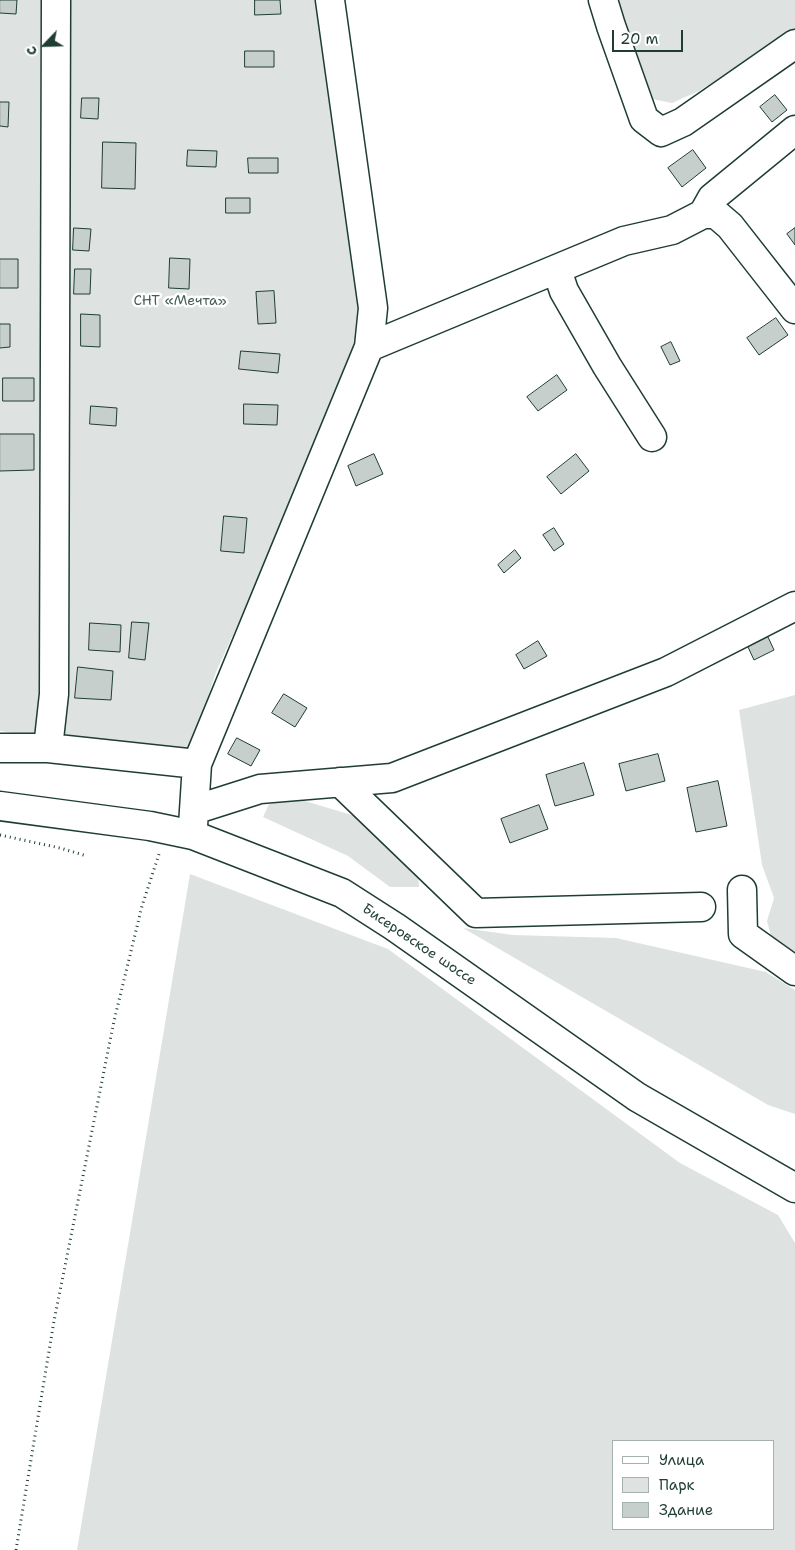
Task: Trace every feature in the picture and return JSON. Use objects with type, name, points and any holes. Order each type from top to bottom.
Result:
[{"type":"street","points":[[48,748],[54,694],[56,0]]},
{"type":"street","points":[[185,825],[197,764],[369,346],[373,308],[330,0]]},
{"type":"street","points":[[603,0],[610,26],[644,119],[661,132],[683,122],[795,44]]},
{"type":"street","points":[[703,214],[712,198],[795,130]]},
{"type":"street","points":[[369,346],[624,241],[672,230],[703,214],[716,214],[730,226],[795,309]]},
{"type":"street","points":[[557,270],[564,291],[607,366],[652,438]]},
{"type":"street","points":[[185,825],[260,789],[392,778],[420,768],[666,672],[795,606]]},
{"type":"street","points":[[0,748],[48,748],[197,764]]},
{"type":"street","points":[[340,782],[476,913],[701,907]]},
{"type":"street","name":"Бисеровское шоссе","points":[[0,806],[185,825],[342,893],[395,927],[637,1097],[795,1188]]},
{"type":"street","points":[[742,890],[743,934],[795,971]]},
{"type":"path","points":[[16,1550],[54,1320],[114,1020],[142,906],[185,825]]},
{"type":"path","points":[[0,835],[88,856]]},
{"type":"green space","name":"СНТ «Мечта»","points":[[0,0],[323,0],[364,309],[346,386],[216,672],[188,759],[0,731]]},
{"type":"green space","points":[[619,0],[795,0],[795,29],[699,91],[672,103],[652,99],[638,76]]},
{"type":"green space","points":[[795,695],[795,953],[771,936],[767,921],[774,898],[762,865],[739,710]]},
{"type":"green space","points":[[298,799],[352,815],[401,849],[418,873],[419,887],[390,887],[348,856],[263,817],[269,804]]},
{"type":"green space","points":[[190,874],[388,949],[680,1163],[778,1215],[795,1243],[795,1550],[77,1550]]},
{"type":"green space","points":[[463,928],[513,935],[616,938],[766,972],[795,990],[795,1114],[768,1105]]},
{"type":"building","points":[[0,0],[17,0],[16,14],[0,13]]},
{"type":"building","points":[[255,0],[280,0],[281,14],[255,15]]},
{"type":"building","points":[[245,51],[274,51],[274,67],[245,67]]},
{"type":"building","points":[[775,95],[787,110],[772,122],[760,107]]},
{"type":"building","points":[[82,98],[99,98],[98,119],[81,118]]},
{"type":"building","points":[[0,102],[9,102],[8,127],[0,126]]},
{"type":"building","points":[[103,142],[136,143],[135,189],[102,188]]},
{"type":"building","points":[[188,150],[217,151],[216,167],[187,166]]},
{"type":"building","points":[[693,150],[706,168],[682,187],[668,168]]},
{"type":"building","points":[[248,158],[278,158],[278,173],[249,173]]},
{"type":"building","points":[[226,198],[250,198],[250,213],[226,213]]},
{"type":"building","points":[[74,228],[91,229],[89,251],[73,250]]},
{"type":"building","points":[[795,228],[795,245],[787,234]]},
{"type":"building","points":[[170,258],[190,259],[189,289],[169,288]]},
{"type":"building","points":[[0,259],[18,259],[18,288],[0,288]]},
{"type":"building","points":[[75,269],[91,269],[90,294],[74,294]]},
{"type":"building","points":[[274,291],[276,323],[258,324],[256,292]]},
{"type":"building","points":[[81,314],[100,315],[100,347],[81,346]]},
{"type":"building","points":[[776,318],[788,335],[759,355],[747,338]]},
{"type":"building","points":[[0,324],[10,324],[10,347],[0,348]]},
{"type":"building","points":[[671,342],[680,361],[670,365],[661,347]]},
{"type":"building","points":[[241,351],[280,354],[278,373],[239,369]]},
{"type":"building","points":[[557,375],[567,390],[538,411],[527,397]]},
{"type":"building","points":[[3,378],[34,378],[34,401],[3,401]]},
{"type":"building","points":[[244,404],[278,405],[277,425],[244,424]]},
{"type":"building","points":[[91,406],[117,408],[116,426],[90,424]]},
{"type":"building","points":[[0,434],[34,434],[34,470],[0,471]]},
{"type":"building","points":[[374,454],[383,474],[356,486],[348,466]]},
{"type":"building","points":[[576,454],[589,471],[561,494],[547,477]]},
{"type":"building","points":[[224,516],[247,518],[244,553],[221,551]]},
{"type":"building","points":[[554,528],[564,544],[554,551],[543,535]]},
{"type":"building","points":[[515,550],[521,558],[504,573],[498,565]]},
{"type":"building","points":[[132,622],[149,623],[145,660],[129,658]]},
{"type":"building","points":[[90,623],[121,625],[120,652],[89,650]]},
{"type":"building","points":[[768,637],[774,650],[754,660],[748,647]]},
{"type":"building","points":[[538,641],[547,656],[524,669],[516,655]]},
{"type":"building","points":[[78,667],[113,671],[111,700],[75,698]]},
{"type":"building","points":[[284,694],[307,708],[295,727],[272,713]]},
{"type":"building","points":[[237,738],[260,750],[251,766],[228,754]]},
{"type":"building","points":[[658,754],[665,781],[626,791],[619,764]]},
{"type":"building","points":[[584,763],[594,795],[555,806],[546,775]]},
{"type":"building","points":[[718,781],[727,826],[696,832],[687,788]]},
{"type":"building","points":[[539,805],[548,829],[510,843],[501,819]]}]
